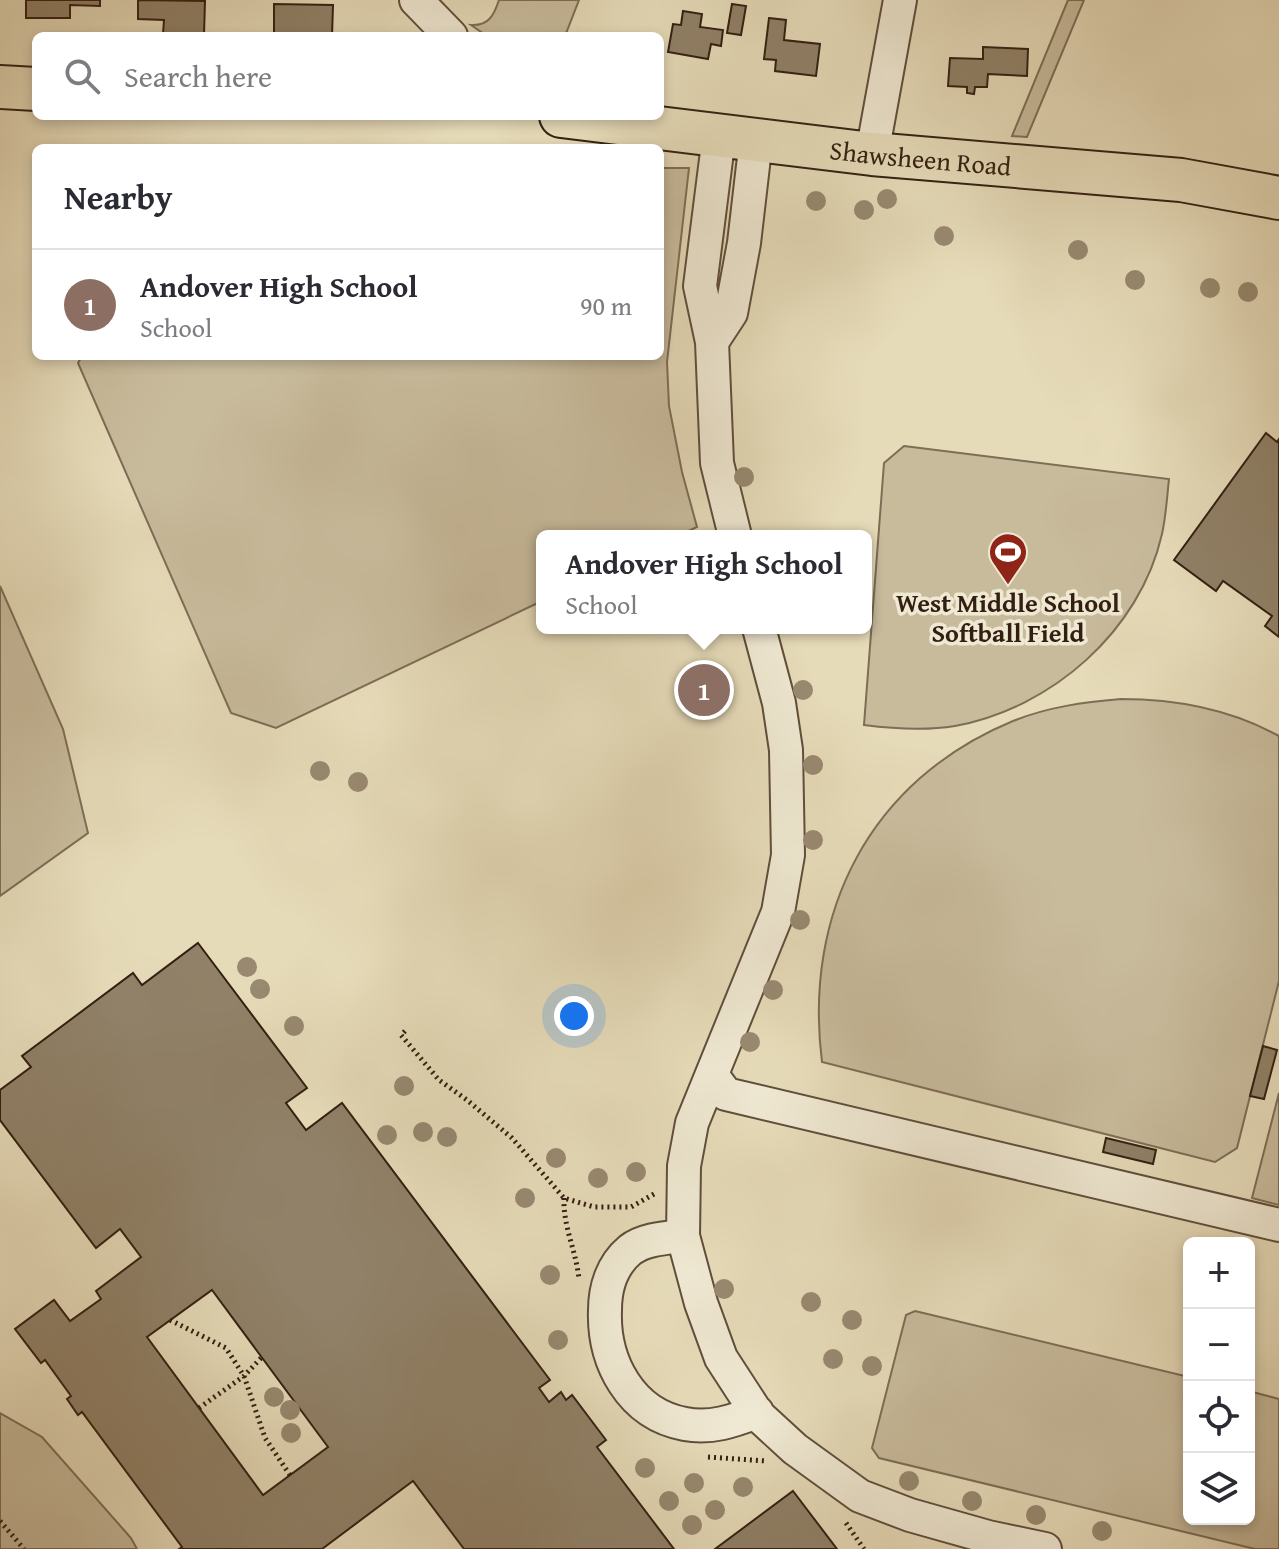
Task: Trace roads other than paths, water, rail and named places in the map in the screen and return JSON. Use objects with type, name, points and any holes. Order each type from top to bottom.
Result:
[{"type":"main road","points":[[0,87],[32,89]]},
{"type":"main road","name":"Shawsheen Road","points":[[593,120],[872,154],[1151,177],[1279,198]]},
{"type":"street","points":[[416,0],[447,32]]},
{"type":"street","points":[[872,154],[900,0]]},
{"type":"street","points":[[734,530],[717,463],[712,342],[700,286],[738,138]]},
{"type":"street","points":[[761,634],[779,703],[786,750],[788,855],[778,912],[692,1123],[686,1148],[683,1236],[701,1303],[721,1358],[757,1412],[795,1449],[860,1496],[910,1515],[1045,1549]]},
{"type":"street","points":[[712,1075],[726,1094],[1279,1225]]},
{"type":"street","points":[[683,1236],[651,1240],[631,1249],[611,1275],[604,1320],[612,1362],[626,1388],[642,1404],[683,1424],[707,1426],[757,1412]]},
{"type":"place","name":"West Middle School Softball Field","points":[[1008,586]]},
{"type":"place","name":"Andover High School","points":[[704,690]]}]
